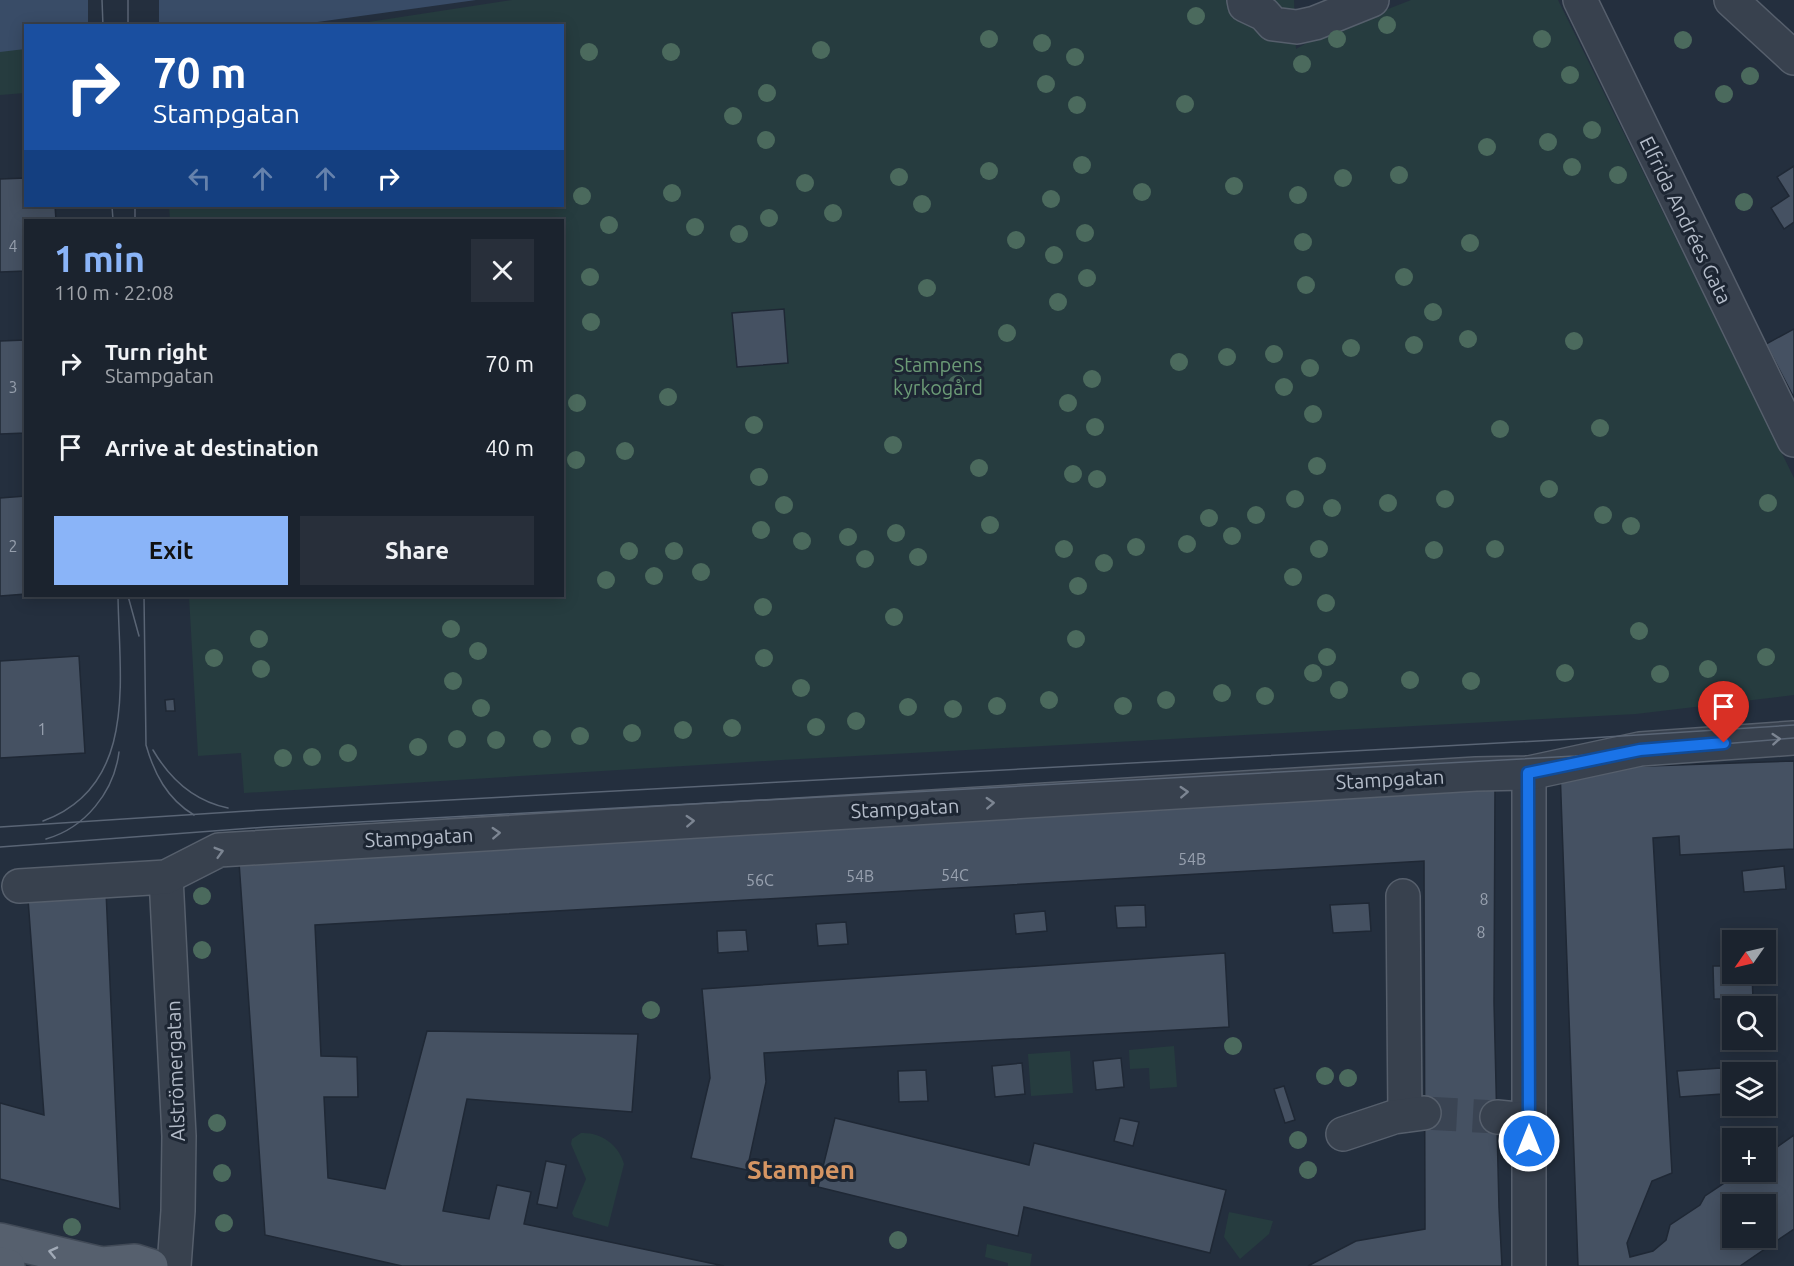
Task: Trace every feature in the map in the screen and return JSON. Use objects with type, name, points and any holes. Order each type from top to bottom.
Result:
[{"type":"main road","points":[[0,1240],[102,1264],[135,1261],[151,1266]]},
{"type":"main road","points":[[0,1264],[8,1266]]},
{"type":"street","points":[[1244,0],[1245,4],[1264,14],[1273,24],[1297,27],[1315,23],[1372,0]]},
{"type":"street","name":"Elfrida Andrées Gata","points":[[1580,0],[1794,440]]},
{"type":"street","points":[[1731,0],[1794,58]]},
{"type":"street","name":"Stampgatan","points":[[19,886],[166,877],[219,850],[1476,774],[1528,773],[1640,750],[1794,738]]},
{"type":"street","points":[[1528,773],[1529,1266]]},
{"type":"street","name":"Alströmergatan","points":[[166,877],[179,1136],[178,1211],[174,1266]]},
{"type":"street","points":[[1343,1134],[1394,1117],[1415,1114],[1402,896]]},
{"type":"street","points":[[1497,1117],[1529,1120]]},
{"type":"green space","points":[[0,0],[24,24],[24,93],[0,95]]},
{"type":"green space","name":"Stampens kyrkogård","points":[[512,0],[1294,0],[1296,49],[1319,36],[1411,0],[1558,0],[1794,478],[1794,695],[1636,714],[782,760],[244,793],[241,753],[198,756],[189,597],[564,597],[564,219],[170,219],[169,207],[564,207],[564,24],[356,24]]},
{"type":"green space","points":[[1174,1046],[1177,1087],[1150,1089],[1149,1068],[1130,1069],[1129,1050]]},
{"type":"green space","points":[[1070,1051],[1073,1093],[1031,1096],[1028,1054]]},
{"type":"green space","points":[[581,1133],[602,1137],[622,1157],[624,1164],[608,1227],[574,1217],[572,1213],[586,1179],[571,1144],[572,1139]]},
{"type":"green space","points":[[1229,1212],[1273,1221],[1269,1234],[1240,1259],[1224,1237]]},
{"type":"green space","points":[[987,1244],[1032,1254],[1030,1266],[1008,1266],[1008,1263],[985,1257]]},
{"type":"water","points":[[0,0],[476,0],[303,24],[24,24],[24,49],[0,52]]},
{"type":"pier","points":[[88,0],[159,0],[159,24],[88,24]]},
{"type":"building","points":[[1794,166],[1794,222],[1784,229],[1771,208],[1789,196],[1777,177]]},
{"type":"building","points":[[24,178],[24,207],[55,207],[56,219],[24,219],[24,271],[0,272],[0,179]]},
{"type":"building","points":[[784,309],[788,363],[737,367],[732,313]]},
{"type":"building","points":[[1794,329],[1794,398],[1766,344]]},
{"type":"building","points":[[24,340],[24,433],[0,434],[0,341]]},
{"type":"building","points":[[24,496],[24,594],[0,596],[0,498]]},
{"type":"building","points":[[79,656],[85,753],[0,758],[0,661]]},
{"type":"building","points":[[174,699],[175,711],[166,711],[165,700]]},
{"type":"building","points":[[1794,761],[1794,849],[1680,855],[1679,836],[1653,838],[1672,1173],[1652,1181],[1627,1243],[1630,1257],[1653,1251],[1666,1240],[1670,1225],[1700,1205],[1705,1196],[1726,1182],[1776,1182],[1776,1148],[1794,1135],[1794,1229],[1776,1241],[1776,1194],[1722,1194],[1722,1248],[1766,1248],[1740,1266],[1578,1266],[1560,769]]},
{"type":"building","points":[[1495,788],[1494,1002],[1502,1266],[1308,1266],[1356,1241],[1425,1229],[1424,861],[315,925],[321,1056],[357,1057],[358,1097],[324,1097],[328,1178],[385,1189],[427,1031],[638,1034],[632,1112],[467,1099],[443,1211],[489,1219],[497,1185],[531,1192],[524,1224],[724,1266],[402,1266],[265,1235],[239,862]]},
{"type":"building","points":[[1784,866],[1786,889],[1744,892],[1742,871]]},
{"type":"building","points":[[106,891],[120,1209],[0,1179],[0,1103],[44,1115],[28,899]]},
{"type":"building","points":[[1369,903],[1371,931],[1333,933],[1330,905]]},
{"type":"building","points":[[1145,905],[1146,927],[1117,928],[1115,906]]},
{"type":"building","points":[[1045,911],[1047,931],[1016,934],[1014,914]]},
{"type":"building","points":[[846,922],[848,944],[818,946],[816,924]]},
{"type":"building","points":[[746,930],[748,951],[718,953],[717,931]]},
{"type":"building","points":[[1225,953],[1229,1027],[764,1053],[766,1082],[747,1170],[691,1158],[710,1078],[702,989]]},
{"type":"building","points":[[1713,966],[1722,966],[1722,984],[1752,984],[1753,996],[1722,996],[1722,999],[1714,999]]},
{"type":"building","points":[[1121,1058],[1124,1087],[1096,1090],[1093,1061]]},
{"type":"building","points":[[1022,1063],[1025,1094],[995,1097],[992,1066]]},
{"type":"building","points":[[1721,1068],[1722,1094],[1680,1097],[1677,1071]]},
{"type":"building","points":[[926,1070],[928,1101],[899,1102],[898,1071]]},
{"type":"building","points":[[1284,1086],[1295,1120],[1285,1123],[1274,1089]]},
{"type":"building","points":[[835,1118],[1029,1165],[1034,1143],[1226,1190],[1210,1253],[1024,1207],[1018,1236],[818,1187]]},
{"type":"building","points":[[1120,1118],[1139,1122],[1133,1146],[1114,1141]]},
{"type":"building","points":[[546,1161],[566,1165],[557,1208],[537,1204]]},
{"type":"tunnel","points":[[1424,1113],[1497,1117]]},
{"type":"tram line","points":[[102,0],[103,24]]},
{"type":"tram line","points":[[128,0],[128,24]]},
{"type":"tram line","points":[[112,207],[113,219]]},
{"type":"tram line","points":[[135,207],[135,219]]},
{"type":"tram line","points":[[43,821],[74,805],[95,782],[109,756],[117,726],[120,694],[118,597]]},
{"type":"tram line","points":[[128,597],[139,636]]},
{"type":"tram line","points":[[144,597],[146,745],[153,766],[169,793],[194,815]]},
{"type":"tram line","points":[[0,827],[247,811],[1794,725]]},
{"type":"tram line","points":[[0,847],[267,827],[1575,756],[1794,738]]},
{"type":"tram line","points":[[153,750],[167,770],[184,787],[204,800],[228,808]]},
{"type":"tram line","points":[[46,839],[73,826],[95,806],[111,781],[119,752]]},
{"type":"district","name":"Stampen","points":[[801,1169]]},
{"type":"route","points":[[1529,1141],[1528,773],[1640,750],[1724,743]]}]
